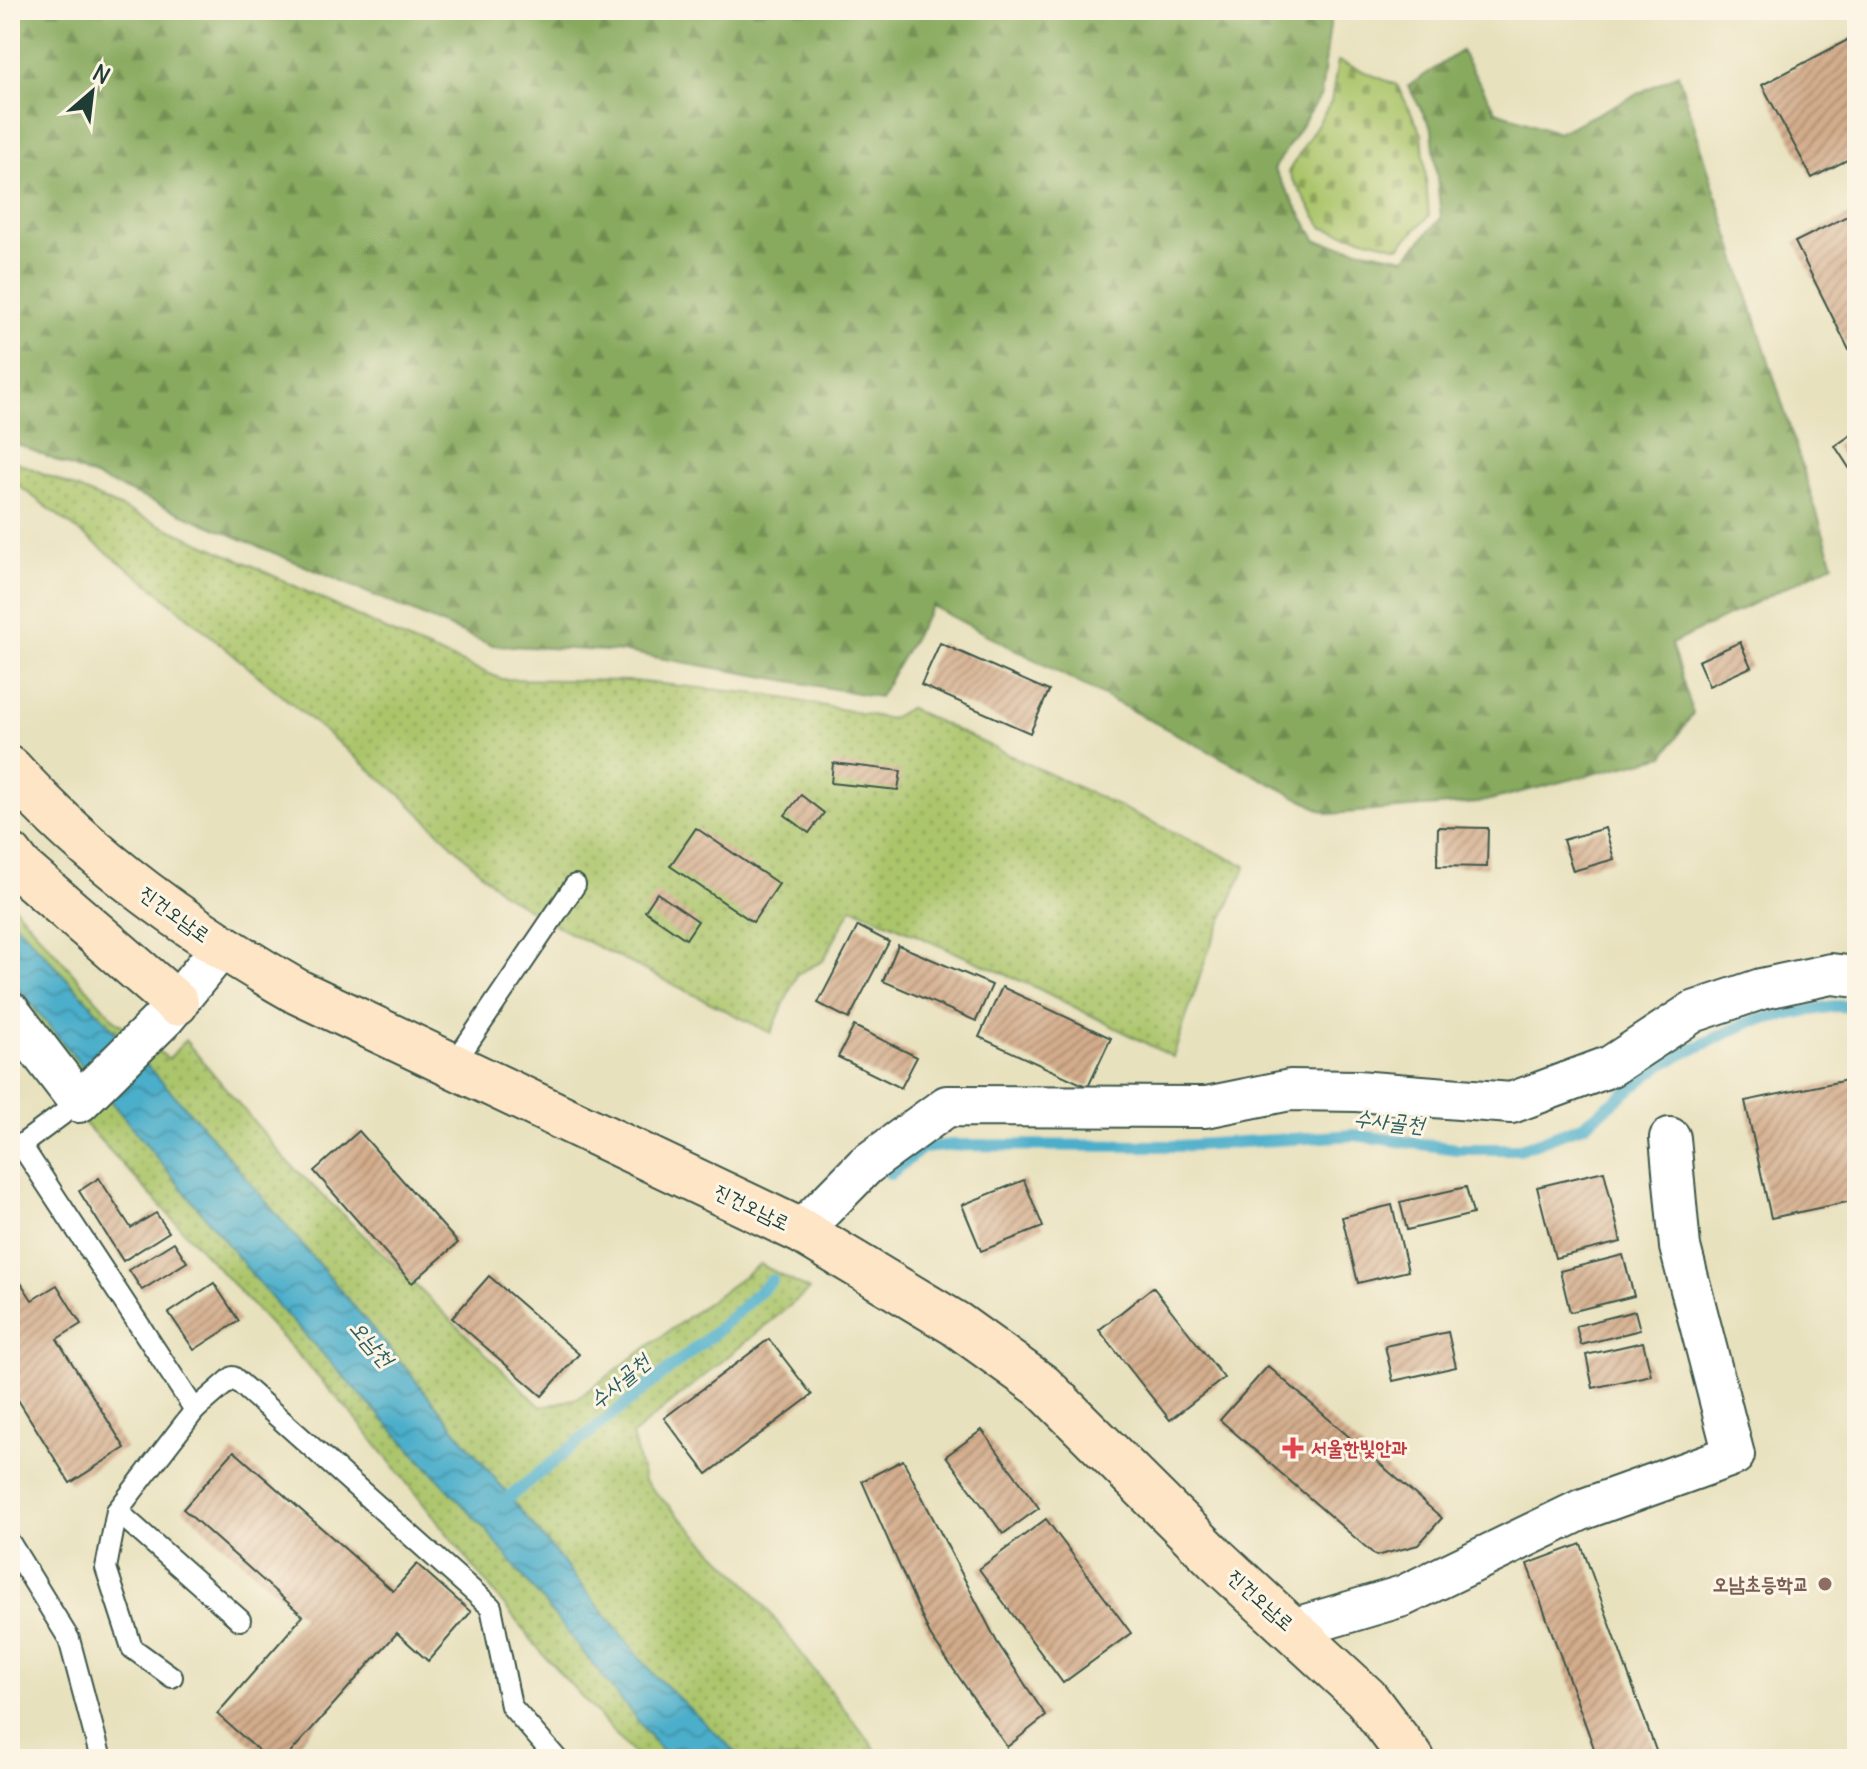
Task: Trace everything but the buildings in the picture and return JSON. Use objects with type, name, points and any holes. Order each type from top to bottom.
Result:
[{"type":"main road","name":"진건오남로","points":[[10,769],[76,837],[158,905],[221,948],[298,992],[801,1231],[956,1324],[1042,1386],[1216,1559],[1366,1698],[1412,1759]]},
{"type":"main road","points":[[14,869],[171,1010]]},
{"type":"street","points":[[10,1012],[79,1102],[171,1010],[221,948]]},
{"type":"street","points":[[801,1231],[866,1165],[947,1106],[1206,1107],[1290,1090],[1357,1091],[1511,1103],[1611,1066],[1693,1012],[1789,983],[1831,974],[1857,977]]},
{"type":"street","points":[[1292,1629],[1403,1596],[1581,1510],[1734,1455],[1680,1247],[1670,1138]]},
{"type":"lane","points":[[453,1065],[575,885]]},
{"type":"lane","points":[[79,1102],[21,1145],[195,1410]]},
{"type":"lane","points":[[172,1677],[132,1648],[106,1568],[117,1511],[195,1410],[233,1377],[491,1607],[511,1706],[557,1759]]},
{"type":"lane","points":[[117,1511],[240,1620]]},
{"type":"lane","points":[[10,1543],[69,1639],[101,1759]]},
{"type":"green space","points":[[10,10],[1332,10],[1321,95],[1274,169],[1317,241],[1405,258],[1441,218],[1432,129],[1408,86],[1461,51],[1496,111],[1558,133],[1678,74],[1833,564],[1671,644],[1693,713],[1664,756],[1478,803],[1329,814],[932,606],[879,697],[626,652],[491,645],[10,441]]},
{"type":"green space","points":[[1338,61],[1397,85],[1422,134],[1429,216],[1399,247],[1323,228],[1288,172],[1331,102]]},
{"type":"green space","points":[[10,459],[249,564],[413,643],[502,679],[632,681],[769,695],[890,719],[909,708],[1246,866],[1209,949],[1173,1057],[1039,989],[852,907],[823,961],[797,974],[771,1033],[568,932],[502,893],[403,797],[150,585],[10,479]]},
{"type":"green space","points":[[10,902],[115,1020],[169,1059],[185,1040],[286,1160],[541,1407],[578,1398],[760,1264],[809,1290],[632,1435],[644,1481],[749,1586],[883,1759],[638,1759],[542,1653],[352,1414],[10,1042]]},
{"type":"water","name":"오남천","points":[[10,917],[201,1124],[404,1366],[654,1675],[743,1759],[668,1759],[486,1530],[278,1306],[10,978]]},
{"type":"waterway","name":"수사골천","points":[[890,1174],[922,1148],[954,1145],[1178,1146],[1355,1135],[1457,1149],[1520,1149],[1584,1125],[1662,1064],[1752,1021],[1834,1006],[1857,1007]]},
{"type":"waterway","name":"수사골천","points":[[497,1507],[713,1334],[772,1280]]},
{"type":"place","name":"서울한빛안과","points":[[1293,1448]]},
{"type":"place","name":"오남초등학교","points":[[1825,1584]]}]
